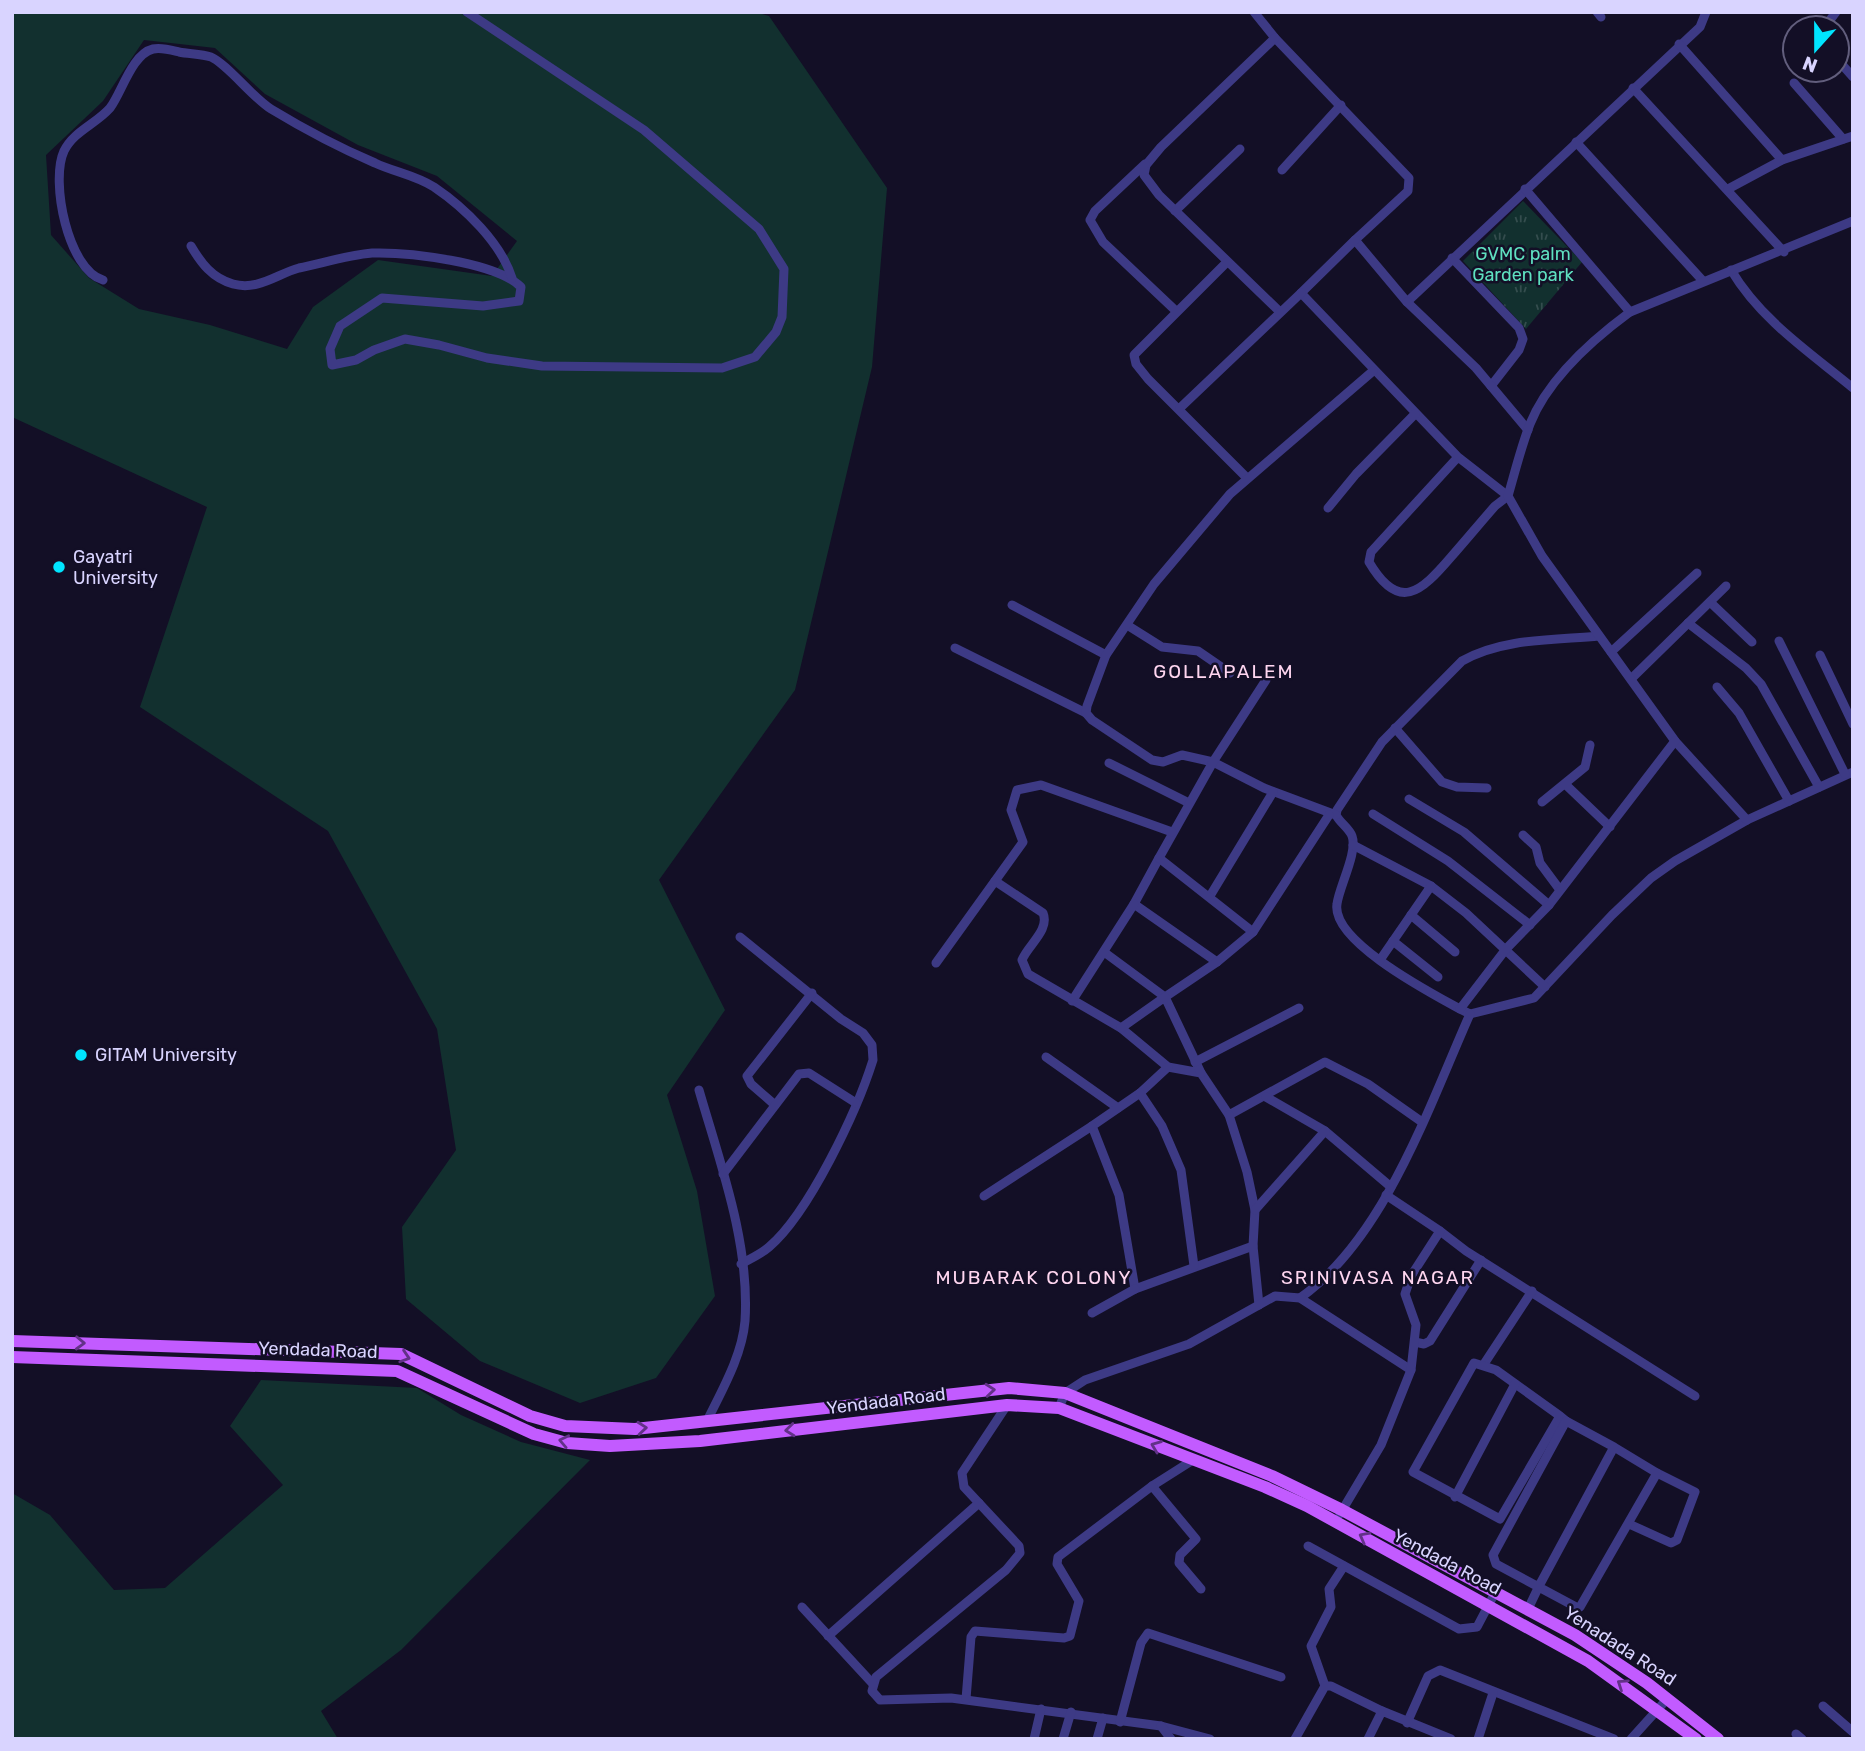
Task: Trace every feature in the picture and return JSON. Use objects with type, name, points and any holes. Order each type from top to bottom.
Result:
[{"type":"main road","name":"Yendada Road","points":[[12,1341],[401,1354],[530,1416],[565,1426],[635,1429],[1009,1388],[1065,1393],[1272,1476],[1496,1591]]},
{"type":"main road","name":"Yendada Road","points":[[12,1357],[397,1371],[534,1434],[567,1443],[610,1446],[700,1441],[1007,1405],[1059,1408],[1265,1487],[1336,1522],[1588,1661],[1696,1739]]},
{"type":"main road","name":"Yenadada Road","points":[[1496,1591],[1575,1635],[1668,1698],[1718,1739]]},
{"type":"street","points":[[103,280],[96,278],[88,269],[71,243],[61,211],[60,164],[64,150],[78,132],[109,109],[138,61],[146,52],[156,48],[212,58],[269,108],[364,159],[405,173],[434,188],[476,224],[505,256],[513,278],[521,287],[519,301],[483,306],[383,298],[341,326],[330,349],[329,360],[338,365],[405,339],[487,358],[542,366],[722,368],[755,357],[765,348],[782,317],[785,285],[778,257],[759,229],[682,160],[634,123],[467,12]]},
{"type":"street","points":[[1180,408],[1408,191],[1411,184],[1409,178],[1275,38],[1254,12]]},
{"type":"street","points":[[1407,302],[1700,27],[1706,12]]},
{"type":"street","points":[[1177,311],[1103,242],[1090,220],[1095,211],[1275,38]]},
{"type":"street","points":[[1679,44],[1782,160]]},
{"type":"street","points":[[1728,189],[1782,160],[1848,137],[1795,84]]},
{"type":"street","points":[[1633,88],[1784,252]]},
{"type":"street","points":[[1282,170],[1341,105]]},
{"type":"street","points":[[1576,142],[1703,281]]},
{"type":"street","points":[[1175,211],[1240,149]]},
{"type":"street","points":[[1149,160],[1144,175],[1147,181],[1279,312]]},
{"type":"street","points":[[1525,189],[1630,312]]},
{"type":"street","points":[[1458,457],[1371,552],[1369,562],[1384,583],[1397,592],[1409,593],[1426,585],[1495,506],[1508,496],[1528,430],[1552,389],[1574,360],[1602,333],[1630,312],[1731,270],[1784,252],[1853,221]]},
{"type":"street","points":[[1355,240],[1407,302],[1491,386],[1528,430]]},
{"type":"street","points":[[191,246],[211,273],[234,284],[254,285],[285,272],[370,254],[393,253],[468,265],[513,278]]},
{"type":"street","points":[[1452,258],[1519,328],[1523,339],[1519,350],[1491,386]]},
{"type":"street","points":[[1227,262],[1134,355],[1141,371],[1248,478]]},
{"type":"street","points":[[1731,270],[1744,291],[1764,314],[1853,388]]},
{"type":"street","points":[[1301,293],[1458,457],[1508,496],[1542,556],[1675,741],[1747,820]]},
{"type":"street","points":[[1086,713],[1106,655],[1154,584],[1230,494],[1373,370]]},
{"type":"street","points":[[1328,508],[1356,474],[1415,414]]},
{"type":"street","points":[[1611,652],[1697,573]]},
{"type":"street","points":[[1632,678],[1726,586]]},
{"type":"street","points":[[1710,602],[1752,642]]},
{"type":"street","points":[[1012,604],[1106,655]]},
{"type":"street","points":[[1688,622],[1746,668],[1761,684],[1819,787]]},
{"type":"street","points":[[1127,625],[1162,647],[1198,651],[1230,673]]},
{"type":"street","points":[[1121,1028],[1217,962],[1253,932],[1363,768],[1395,728],[1454,668],[1471,656],[1528,642],[1599,636]]},
{"type":"street","points":[[955,648],[1086,713],[1131,748],[1152,760],[1163,762],[1182,755],[1213,762],[1273,792],[1333,815],[1351,833],[1353,845],[1337,914],[1348,931],[1380,960],[1470,1014],[1522,1004],[1534,998],[1651,878],[1747,820],[1849,773],[1779,641]]},
{"type":"street","points":[[1820,655],[1853,724]]},
{"type":"street","points":[[1072,1001],[1134,904],[1213,762],[1266,680]]},
{"type":"street","points":[[1717,687],[1739,713],[1789,801]]},
{"type":"street","points":[[1395,728],[1442,782],[1457,787],[1487,788]]},
{"type":"street","points":[[1460,1009],[1506,949],[1549,905],[1675,741]]},
{"type":"street","points":[[1542,802],[1585,767],[1590,745]]},
{"type":"street","points":[[1109,763],[1189,803]]},
{"type":"street","points":[[1565,783],[1610,827]]},
{"type":"street","points":[[936,963],[1023,842],[1011,810],[1017,790],[1041,785],[1172,832]]},
{"type":"street","points":[[1210,896],[1273,792]]},
{"type":"street","points":[[1409,799],[1464,832],[1549,905]]},
{"type":"street","points":[[1373,814],[1459,869],[1530,925]]},
{"type":"street","points":[[1523,835],[1536,847],[1540,863],[1560,890]]},
{"type":"street","points":[[1353,845],[1431,886],[1506,949],[1545,987]]},
{"type":"street","points":[[1160,858],[1253,932]]},
{"type":"street","points":[[995,881],[1043,913],[1043,928],[1025,952],[1023,967],[1028,974],[1121,1028],[1168,1067],[1202,1073]]},
{"type":"street","points":[[1380,960],[1431,886]]},
{"type":"street","points":[[1134,904],[1217,962]]},
{"type":"street","points":[[1411,915],[1455,952]]},
{"type":"street","points":[[740,937],[841,1019],[863,1033],[872,1045],[873,1060],[856,1103],[823,1171],[803,1204],[770,1246],[741,1264]]},
{"type":"street","points":[[1393,941],[1438,978]]},
{"type":"street","points":[[1104,951],[1165,997],[1195,1062],[1228,1115],[1247,1172],[1255,1210],[1253,1246],[1259,1305]]},
{"type":"street","points":[[775,1105],[751,1084],[747,1076],[812,993]]},
{"type":"street","points":[[1195,1062],[1299,1008]]},
{"type":"street","points":[[1300,1298],[1343,1258],[1389,1191],[1470,1014]]},
{"type":"street","points":[[1046,1057],[1118,1108]]},
{"type":"street","points":[[1228,1115],[1266,1097],[1325,1062],[1368,1084],[1422,1122]]},
{"type":"street","points":[[984,1196],[1140,1093],[1168,1067]]},
{"type":"street","points":[[723,1174],[803,1073],[856,1103]]},
{"type":"street","points":[[699,1090],[734,1213],[745,1322],[727,1380],[707,1421]]},
{"type":"street","points":[[1140,1093],[1162,1126],[1181,1170],[1194,1266]]},
{"type":"street","points":[[1266,1097],[1325,1130],[1389,1191],[1480,1260],[1695,1396]]},
{"type":"street","points":[[1092,1126],[1119,1195],[1135,1289]]},
{"type":"street","points":[[1255,1210],[1325,1130]]},
{"type":"street","points":[[1336,1522],[1381,1445],[1411,1370],[1416,1325],[1405,1294],[1407,1284],[1440,1231]]},
{"type":"street","points":[[1092,1313],[1135,1289],[1253,1246]]},
{"type":"street","points":[[1415,1342],[1424,1344],[1430,1341],[1480,1260]]},
{"type":"street","points":[[1484,1364],[1532,1291]]},
{"type":"street","points":[[1059,1408],[1065,1393],[1085,1380],[1189,1344],[1275,1296],[1300,1298],[1411,1370]]},
{"type":"street","points":[[1563,1418],[1500,1519],[1413,1472],[1470,1368],[1474,1363],[1484,1364],[1563,1418],[1695,1492],[1677,1540],[1671,1543],[1629,1524]]},
{"type":"street","points":[[1455,1497],[1516,1384]]},
{"type":"street","points":[[1007,1405],[962,1473],[964,1487],[1019,1546],[1020,1553],[1006,1570],[876,1677],[872,1691],[880,1700],[891,1702],[966,1699],[1161,1726],[1210,1739]]},
{"type":"street","points":[[1563,1418],[1493,1555],[1496,1564],[1580,1607],[1657,1473]]},
{"type":"street","points":[[1528,1609],[1614,1447]]},
{"type":"street","points":[[966,1699],[971,1637],[975,1631],[1064,1638],[1070,1636],[1079,1601],[1057,1564],[1058,1557],[1152,1486],[1193,1460]]},
{"type":"street","points":[[1152,1486],[1196,1539],[1180,1555],[1179,1563],[1201,1589]]},
{"type":"street","points":[[828,1636],[979,1503]]},
{"type":"street","points":[[1308,1546],[1460,1629],[1477,1627],[1496,1591]]},
{"type":"street","points":[[1295,1739],[1325,1686],[1311,1646],[1331,1607],[1329,1589],[1344,1566]]},
{"type":"street","points":[[802,1607],[873,1684]]},
{"type":"street","points":[[1120,1722],[1141,1643],[1148,1633],[1281,1677]]},
{"type":"street","points":[[1407,1723],[1433,1670],[1440,1670],[1614,1739]]},
{"type":"street","points":[[1325,1686],[1331,1686],[1407,1723],[1451,1739]]},
{"type":"street","points":[[1478,1739],[1493,1693]]},
{"type":"street","points":[[1631,1739],[1668,1698]]},
{"type":"street","points":[[1822,1706],[1853,1732]]},
{"type":"street","points":[[1034,1739],[1041,1709]]},
{"type":"street","points":[[1368,1739],[1382,1711]]},
{"type":"street","points":[[1063,1739],[1070,1712]]},
{"type":"street","points":[[1097,1739],[1103,1718]]},
{"type":"street","points":[[1161,1726],[1171,1739]]},
{"type":"green space","points":[[12,12],[755,12],[769,16],[887,188],[872,367],[795,690],[659,880],[725,1010],[667,1095],[697,1191],[715,1296],[656,1378],[580,1403],[480,1361],[406,1299],[402,1227],[456,1150],[437,1029],[328,831],[140,707],[207,507],[12,417]],"holes":[[[144,40],[215,48],[265,94],[358,145],[437,176],[517,241],[492,276],[378,260],[313,307],[287,349],[210,325],[139,309],[89,278],[51,235],[46,155],[103,101]]]},
{"type":"green space","name":"GVMC palm Garden park","points":[[1523,201],[1582,262],[1526,329],[1463,261]]},
{"type":"green space","points":[[261,1380],[417,1388],[461,1415],[521,1442],[590,1460],[401,1650],[321,1711],[338,1739],[12,1739],[12,1493],[50,1515],[114,1590],[165,1588],[283,1485],[230,1426]]},
{"type":"place","name":"Gayatri University","points":[[59,567]]},
{"type":"place","name":"GITAM University","points":[[81,1055]]},
{"type":"district","name":"GOLLAPALEM","points":[[1224,671]]},
{"type":"district","name":"MUBARAK COLONY","points":[[1034,1277]]},
{"type":"district","name":"SRINIVASA NAGAR","points":[[1378,1277]]}]
